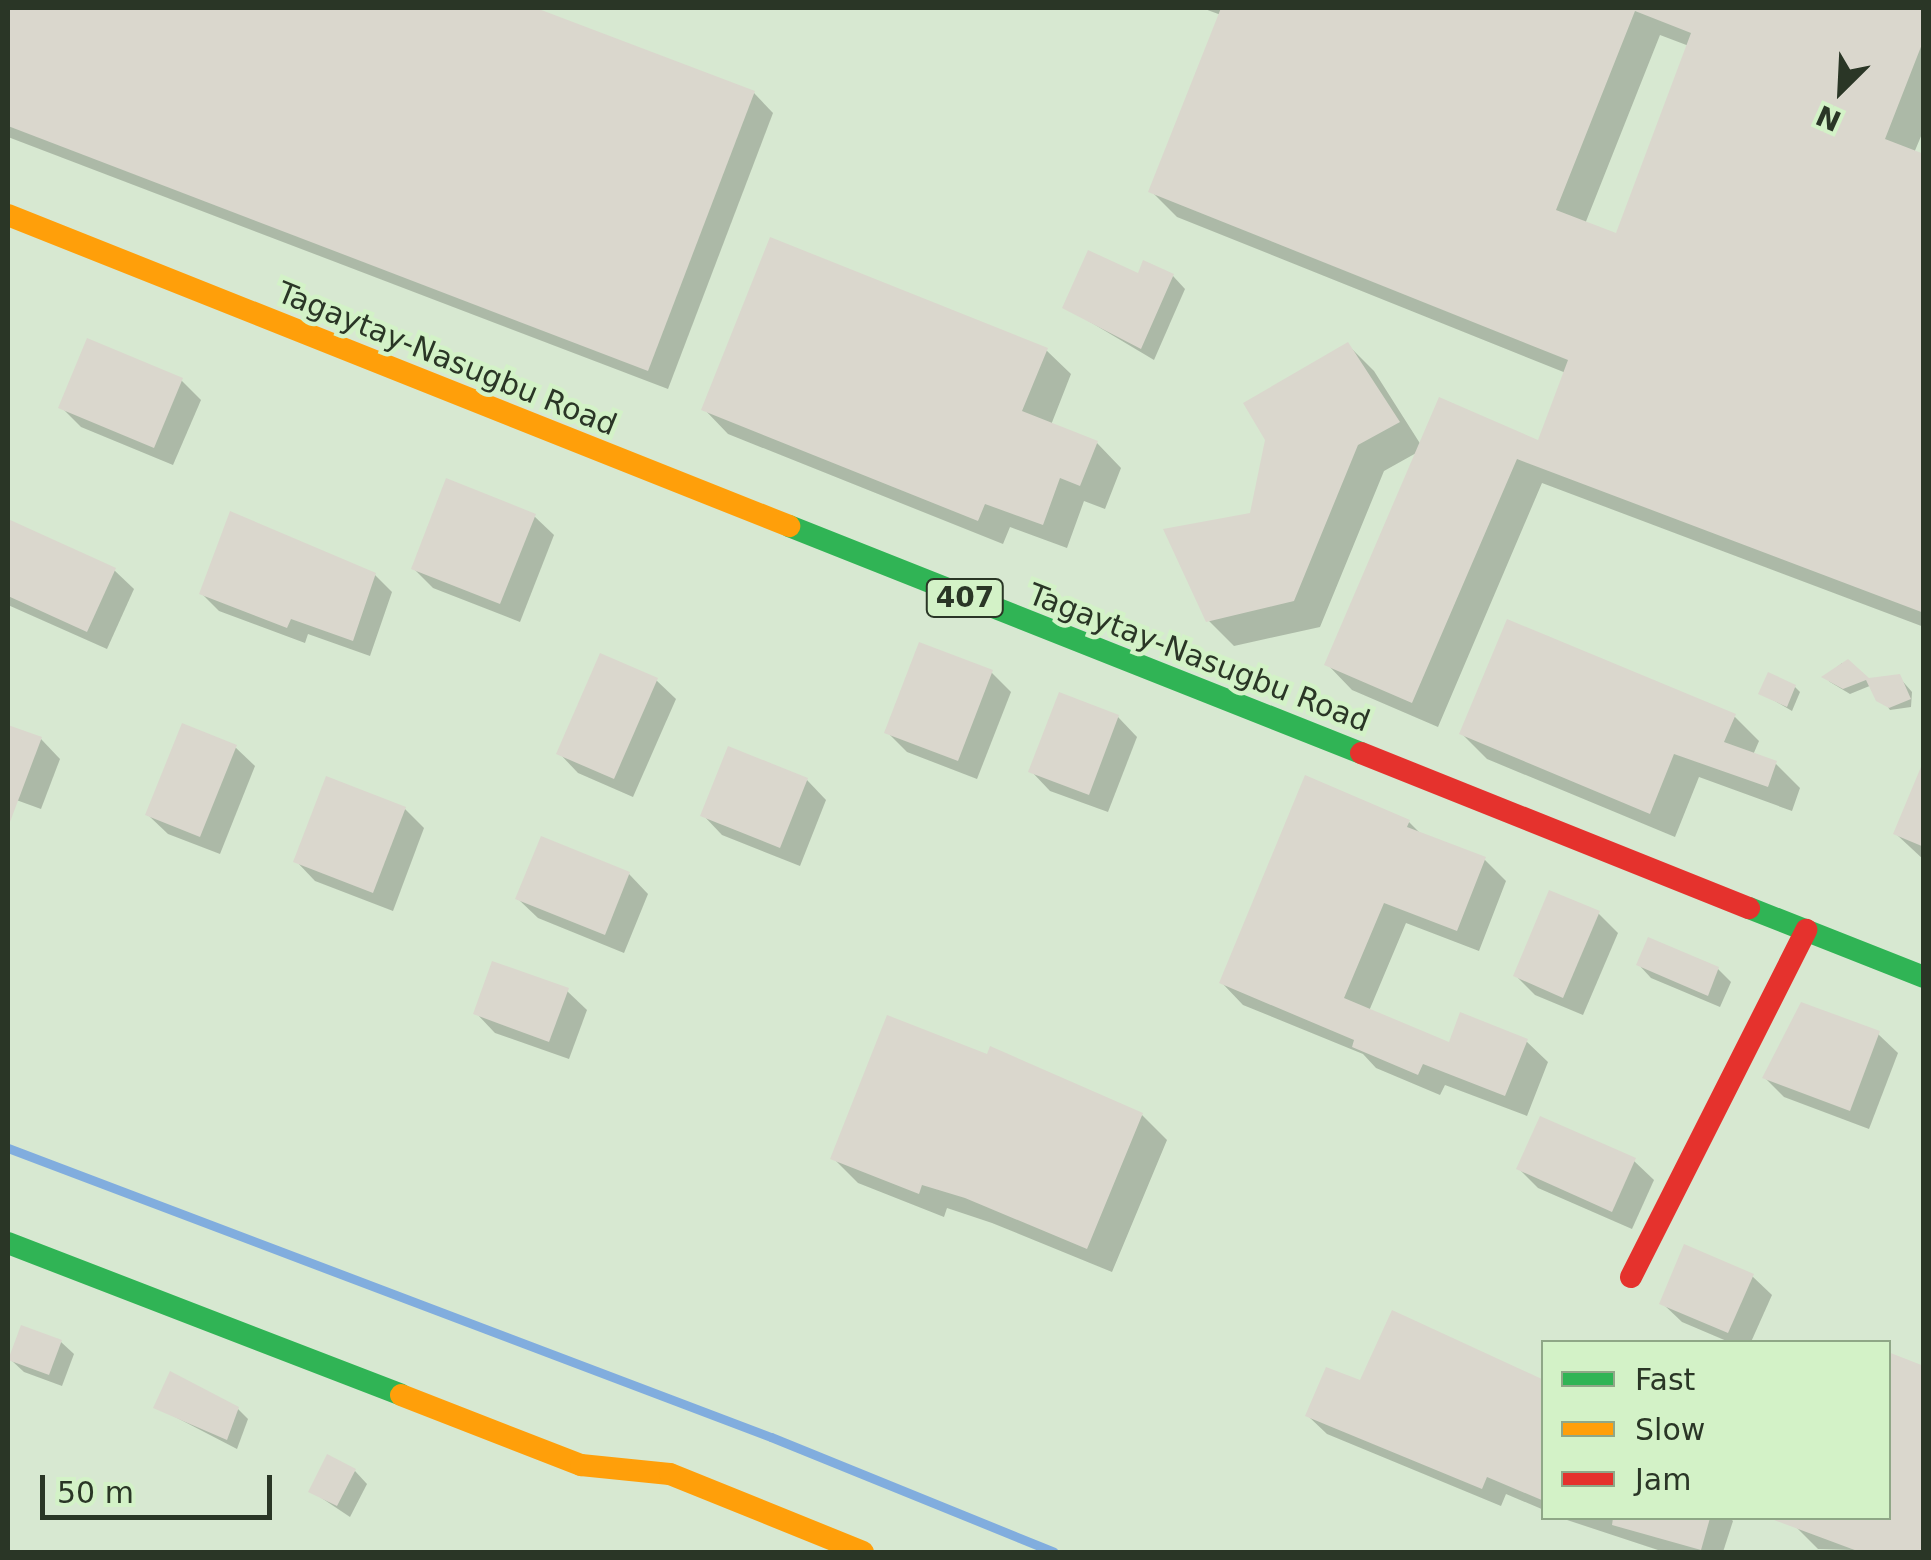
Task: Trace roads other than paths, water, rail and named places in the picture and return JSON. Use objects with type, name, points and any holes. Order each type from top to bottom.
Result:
[{"type":"main road","name":"Tagaytay-Nasugbu Road","points":[[8,215],[1924,978]]},
{"type":"main road","points":[[1631,1278],[1806,930]]},
{"type":"main road","points":[[8,1243],[581,1465],[670,1474],[863,1552]]},
{"type":"waterway","points":[[8,1148],[771,1437],[1054,1552]]}]
